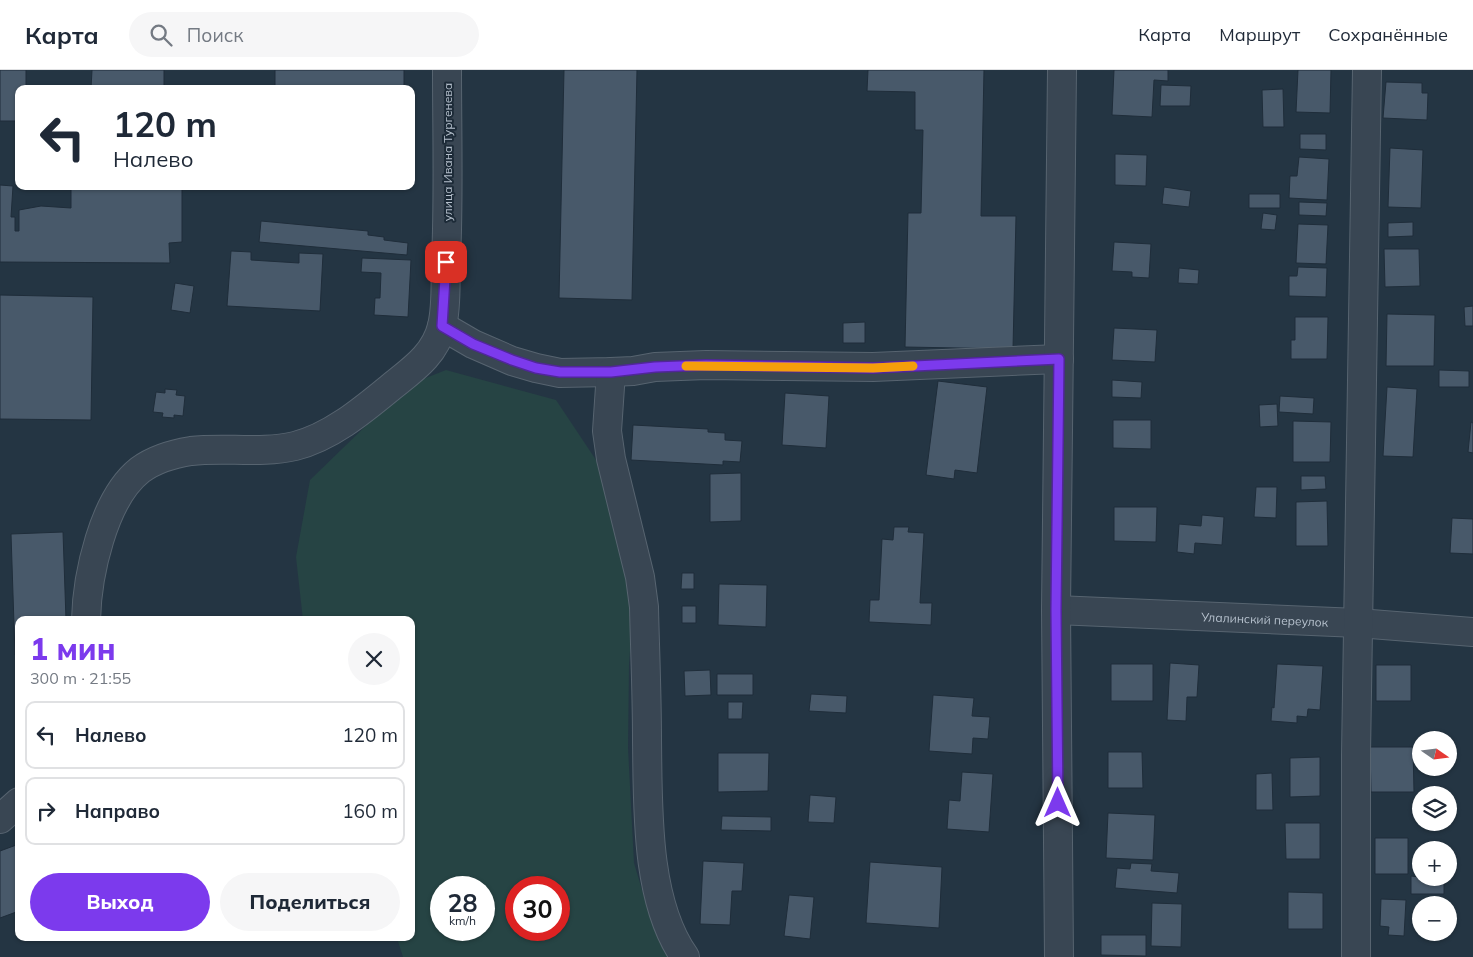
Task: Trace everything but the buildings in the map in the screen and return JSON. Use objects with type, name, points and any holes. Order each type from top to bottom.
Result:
[{"type":"street","name":"улица Ивана Тургенева","points":[[86,616],[90,575],[97,546],[115,503],[128,483],[139,471],[165,456],[191,451],[230,449],[271,450],[297,446],[323,435],[365,408],[428,356],[442,326],[445,294],[448,228],[447,70]]},
{"type":"street","points":[[1059,957],[1056,610],[1062,70]]},
{"type":"street","points":[[1356,957],[1358,623],[1367,70]]},
{"type":"street","points":[[442,326],[473,344],[512,360],[536,368],[560,372],[611,372],[706,365],[873,368],[1059,359]]},
{"type":"street","points":[[611,372],[607,431],[611,459],[638,569],[644,607],[648,810],[651,852],[660,898],[675,943],[685,957]]},
{"type":"street","name":"Улалинский переулок","points":[[1056,610],[1358,623],[1473,632]]},
{"type":"street","points":[[0,819],[15,806]]},
{"type":"green space","points":[[446,370],[556,400],[596,460],[629,575],[632,622],[629,665],[628,748],[634,863],[651,920],[668,957],[403,957],[398,941],[415,941],[415,616],[303,616],[296,557],[310,480],[408,385]]},
{"type":"slow traffic","points":[[686,366],[873,368],[913,366]]},
{"type":"route","points":[[446,262],[442,326],[473,344],[512,360],[536,368],[560,372],[633,371],[655,367],[706,365],[873,368],[1059,359],[1056,610],[1058,803]]}]
